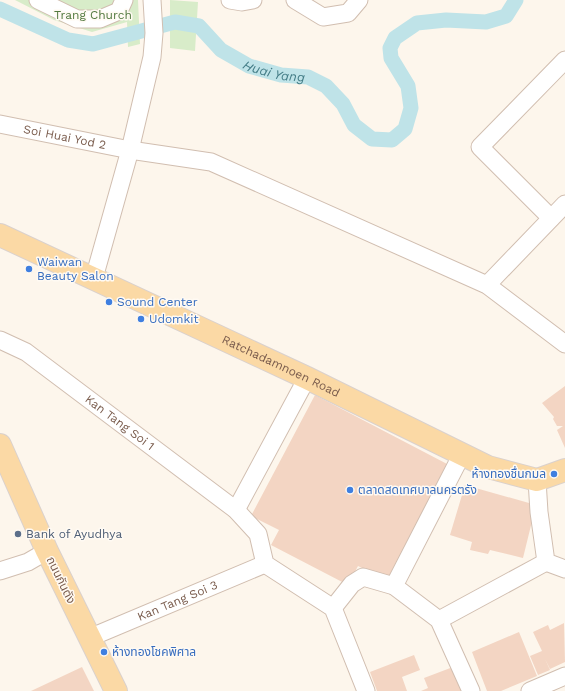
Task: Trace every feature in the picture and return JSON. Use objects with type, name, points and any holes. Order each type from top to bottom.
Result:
[{"type":"main road","name":"Ratchadamnoen Road","points":[[0,235],[307,378],[488,467],[537,480]]},
{"type":"main road","name":"ถนนกันตัง","points":[[0,445],[47,551],[116,691]]},
{"type":"main road","points":[[537,480],[565,470]]},
{"type":"street","points":[[38,0],[77,18],[100,19],[119,12],[124,0]]},
{"type":"street","points":[[230,0],[242,2],[253,0]]},
{"type":"street","points":[[295,0],[323,17],[348,13],[359,0]]},
{"type":"street","points":[[94,278],[130,150],[152,57],[154,33],[152,5]]},
{"type":"street","points":[[551,218],[480,147],[565,60]]},
{"type":"street","name":"Soi Huai Yod 2","points":[[0,124],[130,150],[211,162],[486,285],[563,337]]},
{"type":"street","points":[[486,285],[565,204]]},
{"type":"street","name":"Kan Tang Soi 1","points":[[0,340],[26,352],[236,510],[258,534],[265,564]]},
{"type":"street","points":[[236,510],[307,378]]},
{"type":"street","points":[[394,586],[462,454]]},
{"type":"street","points":[[537,480],[539,512],[546,562]]},
{"type":"street","points":[[0,571],[28,562],[47,551]]},
{"type":"street","points":[[439,620],[546,562],[565,569]]},
{"type":"street","points":[[265,564],[333,608],[366,691]]},
{"type":"street","name":"Kan Tang Soi 3","points":[[89,638],[265,564]]},
{"type":"street","points":[[333,608],[352,584],[363,577],[394,586],[439,620],[471,691]]},
{"type":"street","points":[[530,691],[565,676]]},
{"type":"green space","name":"Trang Church","points":[[15,0],[138,0],[140,44],[128,47],[127,22],[92,32],[54,20]]},
{"type":"green space","points":[[170,0],[198,2],[195,51],[170,48]]},
{"type":"building","points":[[565,386],[565,448],[557,430],[563,426],[557,426],[553,419],[554,417],[542,403]]},
{"type":"building","name":"ตลาดสดเทศบาลนครตรัง","points":[[315,395],[449,465],[388,581],[358,566],[348,585],[271,545],[279,530],[251,516]]},
{"type":"building","points":[[465,485],[536,505],[523,558],[490,550],[488,554],[470,550],[472,542],[450,535]]},
{"type":"building","points":[[564,623],[565,662],[550,669],[545,659],[550,670],[538,675],[530,656],[542,651],[533,632],[548,625],[550,630]]},
{"type":"building","points":[[519,632],[537,676],[501,691],[487,691],[472,652]]},
{"type":"building","points":[[414,655],[420,670],[402,677],[407,691],[377,691],[370,672]]},
{"type":"building","points":[[82,667],[94,691],[31,691]]},
{"type":"building","points":[[453,667],[461,691],[421,691],[428,688],[424,678]]},
{"type":"waterway","name":"Huai Yang","points":[[0,9],[68,40],[93,44],[175,22],[199,26],[221,50],[249,66],[281,75],[308,77],[326,86],[343,104],[354,125],[372,139],[392,140],[405,129],[411,108],[408,86],[391,58],[390,48],[395,38],[417,23],[446,20],[486,22],[506,16],[516,0]]},
{"type":"place","name":"Waiwan Beauty Salon","points":[[29,269]]},
{"type":"place","name":"Sound Center","points":[[109,302]]},
{"type":"place","name":"Udomkit","points":[[141,319]]},
{"type":"place","name":"ห้างทองชื่นกมล","points":[[554,474]]},
{"type":"place","name":"ตลาดสดเทศบาลนครตรัง","points":[[350,490]]},
{"type":"place","name":"Bank of Ayudhya","points":[[18,534]]},
{"type":"place","name":"ห้างทองโชคพิศาล","points":[[104,652]]}]
